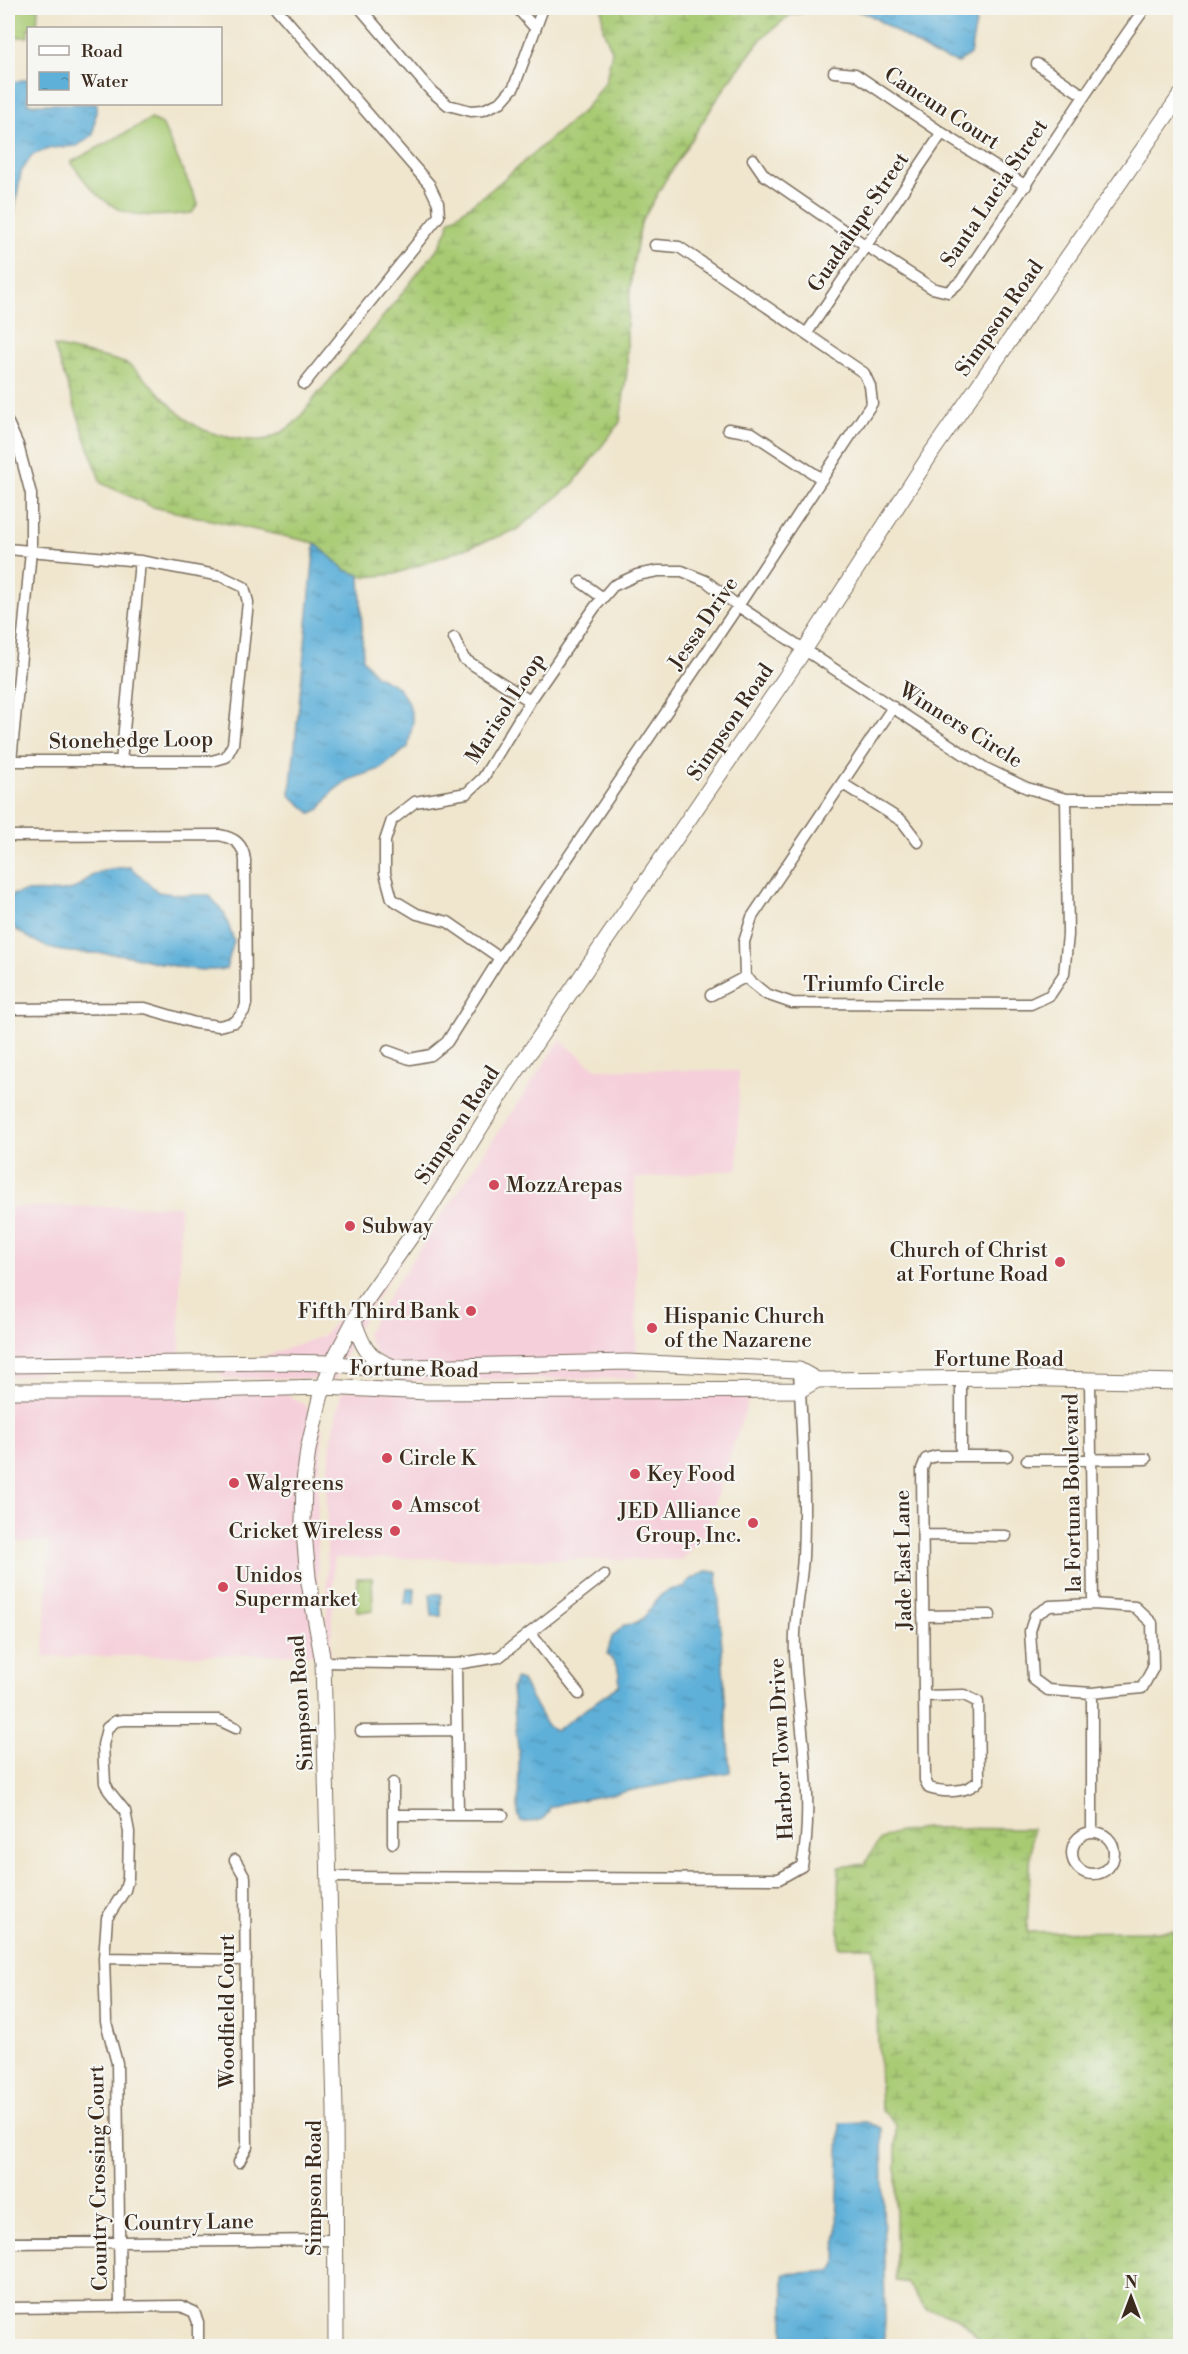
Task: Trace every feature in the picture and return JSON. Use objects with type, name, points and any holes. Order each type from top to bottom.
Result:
[{"type":"main road","name":"Simpson Road","points":[[336,2346],[335,2110],[323,1662],[308,1577],[303,1521],[304,1481],[308,1450],[332,1363],[362,1306],[419,1225],[509,1082],[805,649],[932,452],[1180,96]]},
{"type":"main road","points":[[354,1322],[366,1351],[377,1360],[393,1367]]},
{"type":"main road","name":"Fortune Road","points":[[8,1365],[275,1362],[332,1363],[368,1368],[627,1362],[800,1370],[817,1380],[1180,1382]]},
{"type":"main road","points":[[800,1390],[817,1380]]},
{"type":"main road","name":"Fortune Road","points":[[8,1391],[169,1391],[324,1387],[427,1392],[800,1390]]},
{"type":"street","points":[[276,8],[429,184],[438,203],[439,216],[304,384]]},
{"type":"street","points":[[360,8],[431,90],[448,105],[471,111],[494,106],[508,94],[519,77],[543,8]]},
{"type":"street","points":[[517,8],[535,28]]},
{"type":"street","name":"Santa Lucia Street","points":[[753,159],[764,175],[865,245],[932,288],[948,292],[961,281],[1026,186],[1083,95],[1145,8]]},
{"type":"street","points":[[1037,64],[1083,95]]},
{"type":"street","name":"Cancun Court","points":[[834,72],[855,74],[1026,186]]},
{"type":"street","name":"Guadalupe Street","points":[[807,333],[942,133]]},
{"type":"street","name":"Jessa Drive","points":[[388,1052],[410,1059],[432,1055],[447,1042],[500,958],[872,403],[870,386],[864,374],[679,247],[655,246]]},
{"type":"street","points":[[8,423],[18,445],[31,494],[31,551],[10,761]]},
{"type":"street","points":[[728,429],[752,433],[822,478]]},
{"type":"street","name":"Stonehedge Loop","points":[[8,549],[140,561],[221,576],[244,587],[248,602],[233,744],[226,757],[212,762],[10,761]]},
{"type":"street","points":[[121,762],[140,561]]},
{"type":"street","name":"Marisol Loop","points":[[500,958],[448,922],[417,914],[392,898],[385,873],[386,841],[392,820],[415,802],[467,793],[483,778],[530,701],[613,586],[637,575],[658,571],[682,571],[706,581],[738,606],[805,649]]},
{"type":"street","points":[[581,582],[603,598]]},
{"type":"street","points":[[454,638],[464,659],[530,701]]},
{"type":"street","name":"Winners Circle","points":[[805,649],[985,768],[1027,788],[1066,799],[1180,799]]},
{"type":"street","points":[[711,994],[745,977],[744,942],[752,917],[893,707]]},
{"type":"street","points":[[843,784],[902,821],[918,842]]},
{"type":"street","name":"Triumfo Circle","points":[[745,977],[766,994],[792,1003],[1031,1004],[1050,995],[1064,974],[1068,935],[1066,799]]},
{"type":"street","points":[[8,836],[219,834],[234,839],[242,849],[245,860],[246,1004],[244,1011],[235,1022],[219,1026],[195,1023],[145,1008],[8,1009]]},
{"type":"street","name":"Harbor Town Drive","points":[[330,1877],[779,1879],[802,1866],[806,1845],[806,1798],[795,1649],[803,1557],[805,1486],[800,1370]]},
{"type":"street","points":[[961,1379],[961,1456]]},
{"type":"street","name":"la Fortuna Boulevard","points":[[1090,1381],[1093,1604]]},
{"type":"street","name":"Jade East Lane","points":[[924,1696],[964,1695],[978,1702],[979,1780],[966,1790],[936,1790],[929,1788],[925,1780],[923,1616],[922,1468],[926,1460],[936,1456],[1007,1456]]},
{"type":"street","points":[[1027,1460],[1146,1459]]},
{"type":"street","points":[[923,1535],[1006,1536]]},
{"type":"street","points":[[323,1662],[456,1664],[499,1657],[604,1575]]},
{"type":"street","name":"la Fortuna Boulevard","points":[[1093,1604],[1135,1607],[1152,1623],[1153,1668],[1142,1688],[1092,1693],[1048,1690],[1034,1679],[1030,1631],[1035,1615],[1050,1606],[1093,1604]]},
{"type":"street","points":[[923,1616],[990,1615]]},
{"type":"street","points":[[531,1634],[579,1694]]},
{"type":"street","points":[[456,1664],[458,1815]]},
{"type":"street","points":[[1092,1693],[1092,1832]]},
{"type":"street","name":"Country Crossing Court","points":[[120,2307],[117,2063],[106,2022],[105,1958],[107,1918],[125,1890],[128,1878],[129,1832],[125,1811],[109,1791],[103,1774],[103,1745],[107,1728],[116,1721],[219,1720],[236,1728]]},
{"type":"street","points":[[361,1731],[457,1730]]},
{"type":"street","points":[[393,1783],[393,1843]]},
{"type":"street","points":[[393,1815],[503,1815]]},
{"type":"street","points":[[1092,1832],[1100,1833],[1111,1842],[1114,1856],[1107,1869],[1094,1875],[1087,1874],[1076,1867],[1071,1854],[1075,1841],[1085,1833],[1092,1832]]},
{"type":"street","name":"Woodfield Court","points":[[235,1860],[245,1877],[247,2147],[239,2162]]},
{"type":"street","points":[[105,1958],[246,1959]]},
{"type":"street","name":"Country Lane","points":[[8,2243],[335,2240]]},
{"type":"street","points":[[8,2308],[181,2306],[194,2312],[198,2322],[198,2346]]},
{"type":"shaded area","points":[[560,1040],[596,1069],[739,1071],[738,1169],[635,1179],[637,1378],[400,1381],[382,1369],[366,1334],[394,1287]]},
{"type":"shaded area","points":[[180,1206],[180,1365],[81,1366],[8,1378],[8,1207]]},
{"type":"shaded area","points":[[406,1252],[356,1331],[335,1380],[227,1379],[217,1373],[322,1336]]},
{"type":"shaded area","points":[[8,1389],[280,1390],[303,1404],[318,1419],[323,1431],[318,1488],[317,1654],[44,1657],[49,1542],[8,1542]]},
{"type":"shaded area","points":[[752,1390],[704,1535],[682,1560],[334,1558],[331,1654],[327,1654],[327,1483],[332,1434],[342,1391]]},
{"type":"green space","points":[[8,8],[38,8],[37,27],[27,27],[27,37],[8,37]]},
{"type":"green space","points":[[602,8],[825,8],[790,15],[761,39],[725,87],[666,179],[641,223],[632,271],[627,324],[627,371],[620,422],[573,484],[516,530],[395,574],[365,577],[345,570],[315,543],[153,507],[101,483],[54,346],[105,357],[129,365],[148,381],[173,408],[204,430],[247,440],[264,440],[281,433],[300,417],[397,300],[440,245],[449,221],[491,190],[584,110],[606,81],[612,51],[603,29]]},
{"type":"green space","points":[[825,8],[856,8],[854,10]]},
{"type":"green space","points":[[151,119],[162,124],[198,204],[192,213],[149,216],[124,211],[98,195],[71,162]]},
{"type":"green space","points":[[357,1578],[372,1578],[373,1611],[357,1611]]},
{"type":"green space","points":[[925,1828],[1032,1829],[1027,1932],[1174,1931],[1175,1945],[1180,1945],[1180,2346],[983,2346],[972,2330],[960,2320],[945,2313],[926,2309],[908,2284],[896,2280],[896,2125],[881,2109],[874,1947],[839,1947],[839,1867],[865,1864],[877,1844],[889,1835]]},
{"type":"water","points":[[856,8],[979,8],[970,54],[958,63],[934,55],[870,15],[854,10]]},
{"type":"water","points":[[27,79],[27,105],[97,105],[93,135],[77,146],[51,148],[32,155],[21,172],[8,246],[8,83]]},
{"type":"water","points":[[315,543],[345,570],[360,575],[363,659],[375,675],[398,687],[409,704],[413,721],[408,747],[380,769],[348,780],[332,792],[320,809],[311,813],[290,795]]},
{"type":"water","points":[[130,867],[158,892],[209,895],[224,913],[234,941],[226,969],[198,969],[117,954],[61,951],[36,942],[10,924],[9,912],[12,895],[73,889],[97,873]]},
{"type":"water","points":[[706,1571],[717,1572],[730,1772],[564,1803],[550,1807],[543,1819],[521,1822],[518,1814],[519,1758],[512,1688],[515,1679],[522,1681],[546,1725],[555,1731],[619,1685],[617,1668],[607,1654],[612,1637],[624,1625],[642,1619],[663,1594],[684,1588],[690,1580]]},
{"type":"water","points":[[407,1588],[415,1588],[414,1604],[405,1604]]},
{"type":"water","points":[[430,1594],[441,1594],[441,1616],[432,1616]]},
{"type":"water","points":[[866,2122],[882,2128],[885,2321],[883,2346],[784,2346],[784,2274],[832,2271],[836,2264],[840,2123]]},
{"type":"place","name":"MozzArepas","points":[[494,1185]]},
{"type":"place","name":"Subway","points":[[350,1226]]},
{"type":"place","name":"Church of Christ at Fortune Road","points":[[1060,1262]]},
{"type":"place","name":"Fifth Third Bank","points":[[471,1311]]},
{"type":"place","name":"Hispanic Church of the Nazarene","points":[[652,1328]]},
{"type":"place","name":"Circle K","points":[[387,1458]]},
{"type":"place","name":"Key Food","points":[[635,1474]]},
{"type":"place","name":"Walgreens","points":[[234,1483]]},
{"type":"place","name":"Amscot","points":[[397,1505]]},
{"type":"place","name":"JED Alliance Group, Inc.","points":[[753,1523]]},
{"type":"place","name":"Cricket Wireless","points":[[395,1531]]},
{"type":"place","name":"Unidos Supermarket","points":[[223,1587]]}]
